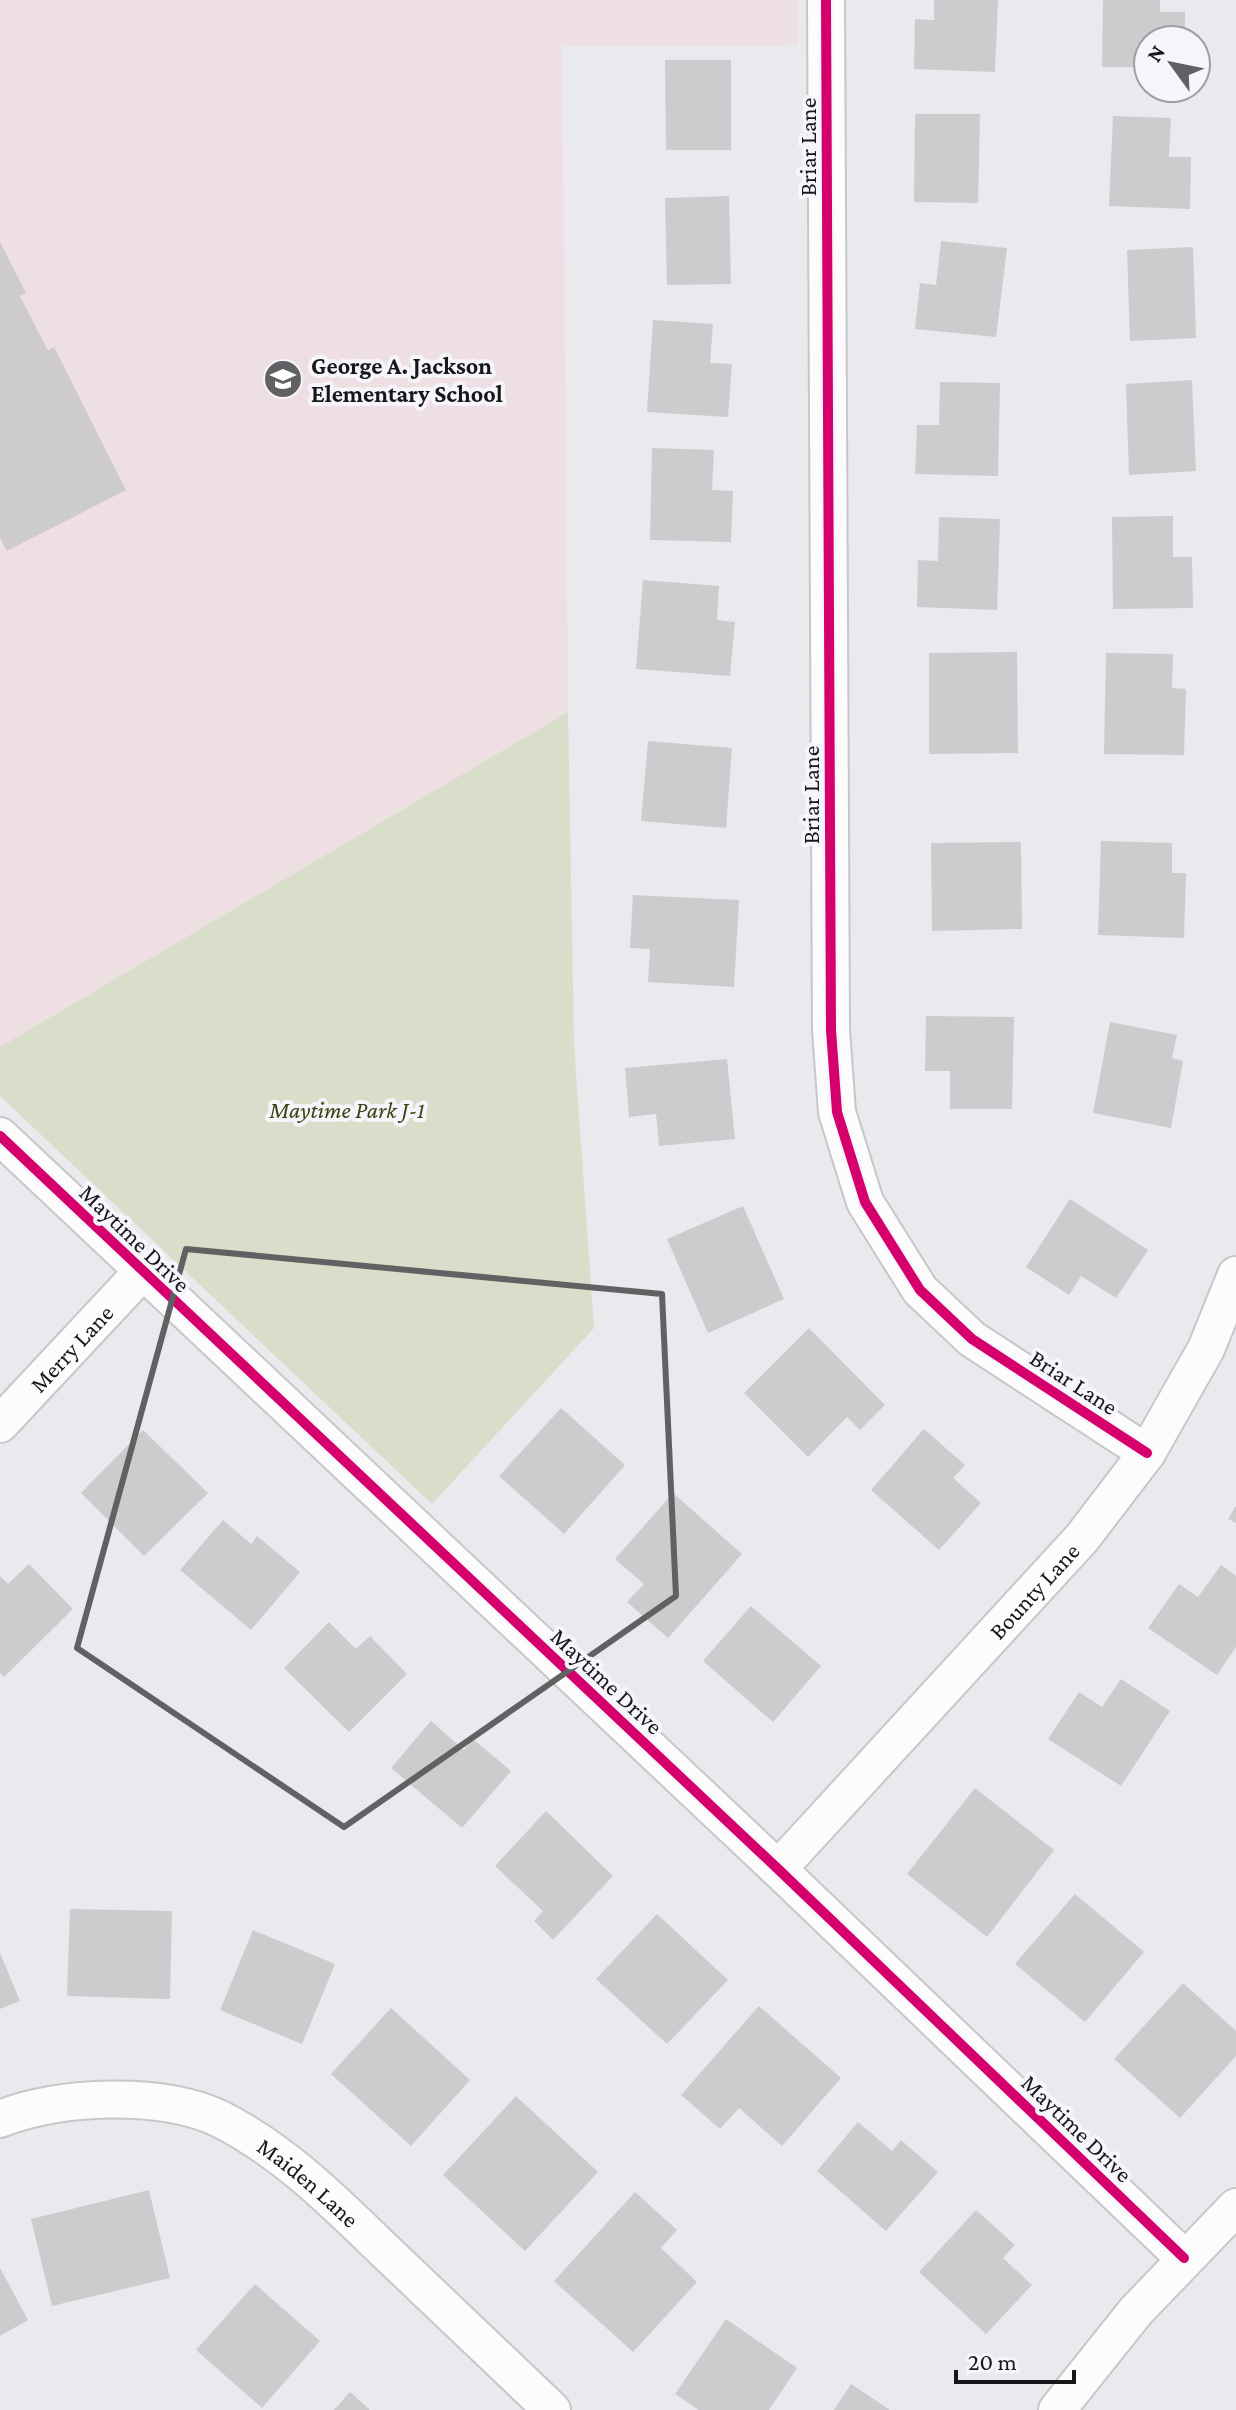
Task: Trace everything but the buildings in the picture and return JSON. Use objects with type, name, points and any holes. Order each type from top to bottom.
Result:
[{"type":"street","name":"Briar Lane","points":[[826,0],[831,1030],[837,1112],[865,1202],[920,1290],[972,1339],[1147,1453]]},
{"type":"street","name":"Maytime Drive","points":[[0,1136],[778,1869],[1184,2258]]},
{"type":"street","name":"Merry Lane","points":[[0,1424],[142,1272]]},
{"type":"street","name":"Bounty Lane","points":[[778,1869],[1082,1538],[1147,1453],[1206,1349],[1236,1275]]},
{"type":"street","name":"Maiden Lane","points":[[0,2119],[27,2108],[101,2099],[154,2102],[218,2118],[297,2167],[552,2410]]},
{"type":"street","points":[[1057,2410],[1136,2311],[1236,2207]]},
{"type":"highlighted area","points":[[186,1249],[662,1294],[676,1596],[344,1827],[77,1648]]},
{"type":"shaded area","name":"George A. Jackson Elementary School","points":[[0,0],[798,0],[798,45],[562,46],[568,712],[0,1047]]},
{"type":"green space","name":"Maytime Park J-1","points":[[568,712],[574,1044],[594,1328],[432,1504],[0,1096],[0,1047]]},
{"type":"cycle path","points":[[826,0],[831,1030],[837,1112],[865,1202],[920,1290],[972,1339],[1147,1453]]},
{"type":"cycle path","points":[[0,1136],[778,1869],[1184,2258]]},
{"type":"place","name":"George A. Jackson Elementary School","points":[[283,379]]}]
